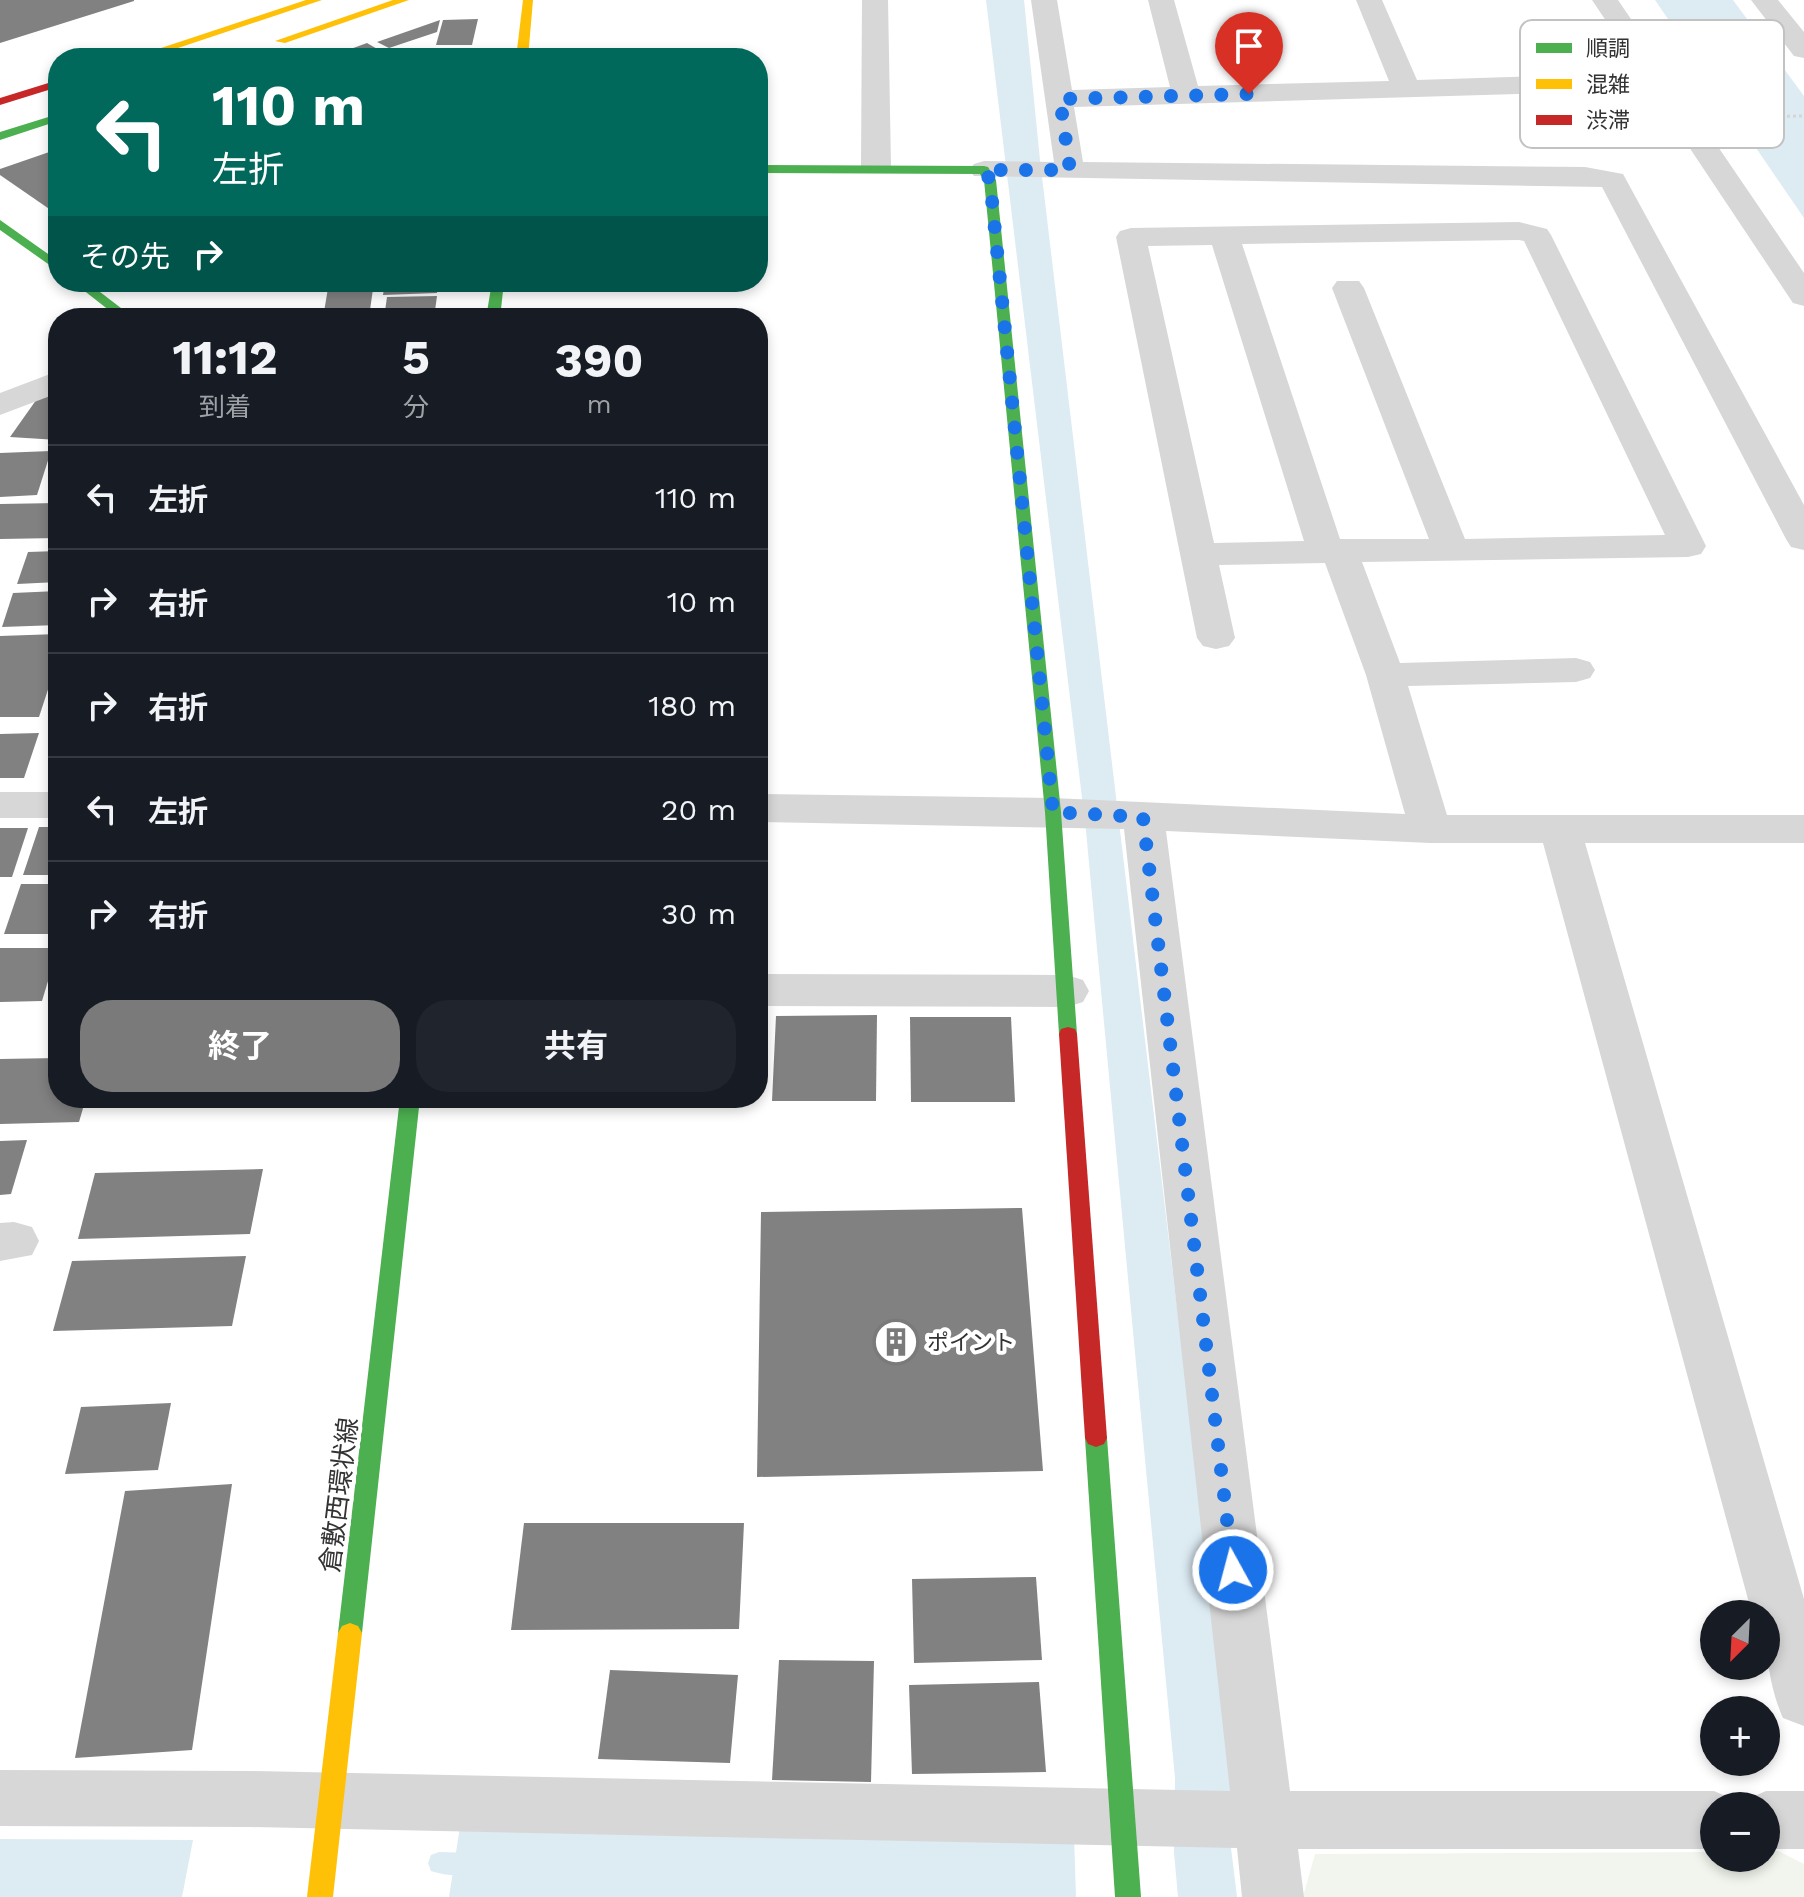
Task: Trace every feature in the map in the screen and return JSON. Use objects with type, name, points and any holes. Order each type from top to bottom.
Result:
[{"type":"street","points":[[168,48],[317,0]]},
{"type":"street","points":[[261,48],[404,0]]},
{"type":"street","points":[[523,48],[528,0]]},
{"type":"street","points":[[875,0],[876,167]]},
{"type":"street","points":[[1044,0],[1060,99],[1061,169]]},
{"type":"street","points":[[1161,0],[1186,95]]},
{"type":"street","points":[[1369,0],[1407,90]]},
{"type":"street","points":[[1605,0],[1619,20]]},
{"type":"street","points":[[1764,0],[1780,20]]},
{"type":"street","points":[[1784,25],[1804,50]]},
{"type":"street","points":[[0,102],[48,86]]},
{"type":"street","points":[[1060,99],[1520,86]]},
{"type":"street","points":[[0,136],[48,120]]},
{"type":"street","points":[[1706,148],[1804,296]]},
{"type":"street","points":[[768,169],[1061,169],[1112,174],[1585,176],[1613,180],[1804,539]]},
{"type":"street","points":[[991,170],[1061,812],[1067,991],[1136,1818],[1128,1897]]},
{"type":"street","points":[[0,224],[48,260]]},
{"type":"street","points":[[1196,554],[1688,546],[1536,235],[1519,231],[1131,237],[1196,554],[1216,638]]},
{"type":"street","points":[[1224,236],[1332,550],[1385,675],[1430,829]]},
{"type":"street","points":[[1348,288],[1451,548]]},
{"type":"street","points":[[92,292],[114,308]]},
{"type":"street","points":[[0,406],[48,385]]},
{"type":"street","points":[[1385,675],[1576,670]]},
{"type":"street","points":[[0,805],[48,802]]},
{"type":"street","points":[[768,808],[1061,812],[1430,829],[1804,829]]},
{"type":"street","points":[[1137,817],[1251,1820],[1273,1897]]},
{"type":"street","points":[[1560,830],[1804,1699]]},
{"type":"street","points":[[768,990],[1067,991]]},
{"type":"street","name":"倉敷西環状線","points":[[320,1897],[409,1108]]},
{"type":"street","points":[[0,1798],[250,1799],[1251,1820],[1700,1820]]},
{"type":"street","points":[[1780,1820],[1804,1820]]},
{"type":"path","points":[[1784,116],[1804,116]]},
{"type":"shaded area","points":[[986,0],[1024,0],[1040,160],[1234,1786],[1231,1848],[1237,1897],[1178,1897],[1174,1852],[1175,1778],[1086,831]]},
{"type":"shaded area","points":[[1655,0],[1733,0],[1748,20],[1669,20]]},
{"type":"shaded area","points":[[1784,69],[1804,96],[1804,218],[1756,148],[1784,148]]},
{"type":"shaded area","points":[[460,1827],[1074,1837],[1076,1897],[449,1897]]},
{"type":"shaded area","points":[[0,1839],[193,1840],[182,1897],[0,1897]]},
{"type":"shaded area","points":[[1700,1852],[1700,1872],[1780,1872],[1780,1852],[1804,1864],[1804,1897],[1303,1897],[1315,1854]]},
{"type":"building","points":[[0,0],[134,0],[134,1],[0,43]]},
{"type":"building","points":[[478,19],[472,45],[436,45],[443,20]]},
{"type":"building","points":[[440,20],[437,32],[389,48],[377,42]]},
{"type":"building","points":[[367,43],[376,48],[353,48]]},
{"type":"building","points":[[48,152],[48,208],[0,175],[0,169]]},
{"type":"building","points":[[327,292],[373,292],[370,308],[325,308]]},
{"type":"building","points":[[383,292],[437,292],[437,293],[383,295]]},
{"type":"building","points":[[437,296],[435,308],[385,308],[387,297]]},
{"type":"building","points":[[39,396],[48,396],[48,439],[10,437]]},
{"type":"building","points":[[48,451],[37,495],[0,497],[0,453]]},
{"type":"building","points":[[48,503],[48,538],[0,539],[0,504]]},
{"type":"building","points":[[48,551],[48,582],[17,584],[28,552]]},
{"type":"building","points":[[48,591],[48,625],[2,627],[13,593]]},
{"type":"building","points":[[48,634],[48,690],[39,717],[0,717],[0,636]]},
{"type":"building","points":[[39,733],[24,778],[0,778],[0,734]]},
{"type":"building","points":[[39,827],[48,827],[48,875],[23,875]]},
{"type":"building","points":[[0,828],[28,828],[12,877],[0,877]]},
{"type":"building","points":[[21,884],[48,884],[48,934],[4,934]]},
{"type":"building","points":[[0,948],[48,948],[48,981],[42,1001],[0,1002]]},
{"type":"building","points":[[877,1015],[876,1101],[772,1101],[776,1016]]},
{"type":"building","points":[[910,1017],[1011,1017],[1015,1102],[911,1102]]},
{"type":"building","points":[[48,1058],[48,1108],[83,1108],[79,1122],[0,1124],[0,1059]]},
{"type":"building","points":[[27,1140],[11,1194],[0,1195],[0,1141]]},
{"type":"building","points":[[263,1169],[250,1234],[78,1239],[95,1173]]},
{"type":"building","name":"ポイント","points":[[1022,1208],[1043,1471],[757,1477],[761,1212]]},
{"type":"building","points":[[246,1256],[232,1326],[53,1331],[72,1261]]},
{"type":"building","points":[[171,1403],[158,1470],[65,1474],[81,1407]]},
{"type":"building","points":[[232,1484],[192,1750],[75,1758],[125,1491]]},
{"type":"building","points":[[524,1523],[744,1523],[739,1629],[511,1630]]},
{"type":"building","points":[[1036,1577],[1042,1660],[914,1663],[912,1579]]},
{"type":"building","points":[[779,1660],[874,1661],[871,1782],[772,1780]]},
{"type":"building","points":[[610,1670],[738,1675],[730,1763],[598,1759]]},
{"type":"building","points":[[1039,1682],[1046,1772],[912,1774],[909,1685]]},
{"type":"waterway","points":[[439,1863],[474,1864]]},
{"type":"traffic: fast","points":[[0,136],[48,120]]},
{"type":"traffic: fast","points":[[768,169],[984,170],[990,180],[1053,812],[1068,1034]]},
{"type":"traffic: fast","points":[[0,224],[48,260]]},
{"type":"traffic: fast","points":[[92,292],[114,308]]},
{"type":"traffic: fast","points":[[494,308],[497,292]]},
{"type":"traffic: fast","points":[[350,1633],[409,1108]]},
{"type":"traffic: fast","points":[[1096,1438],[1128,1897]]},
{"type":"traffic: slow","points":[[168,48],[317,0]]},
{"type":"traffic: slow","points":[[281,41],[404,0]]},
{"type":"traffic: slow","points":[[523,48],[528,0]]},
{"type":"traffic: slow","points":[[320,1897],[350,1633]]},
{"type":"traffic: jam","points":[[0,102],[48,86]]},
{"type":"traffic: jam","points":[[1068,1034],[1096,1438]]},
{"type":"place","name":"ポイント","points":[[896,1342]]},
{"type":"route","points":[[1233,1570],[1143,817],[1053,812],[990,180],[984,170],[1070,170],[1060,99],[1249,94]]}]
